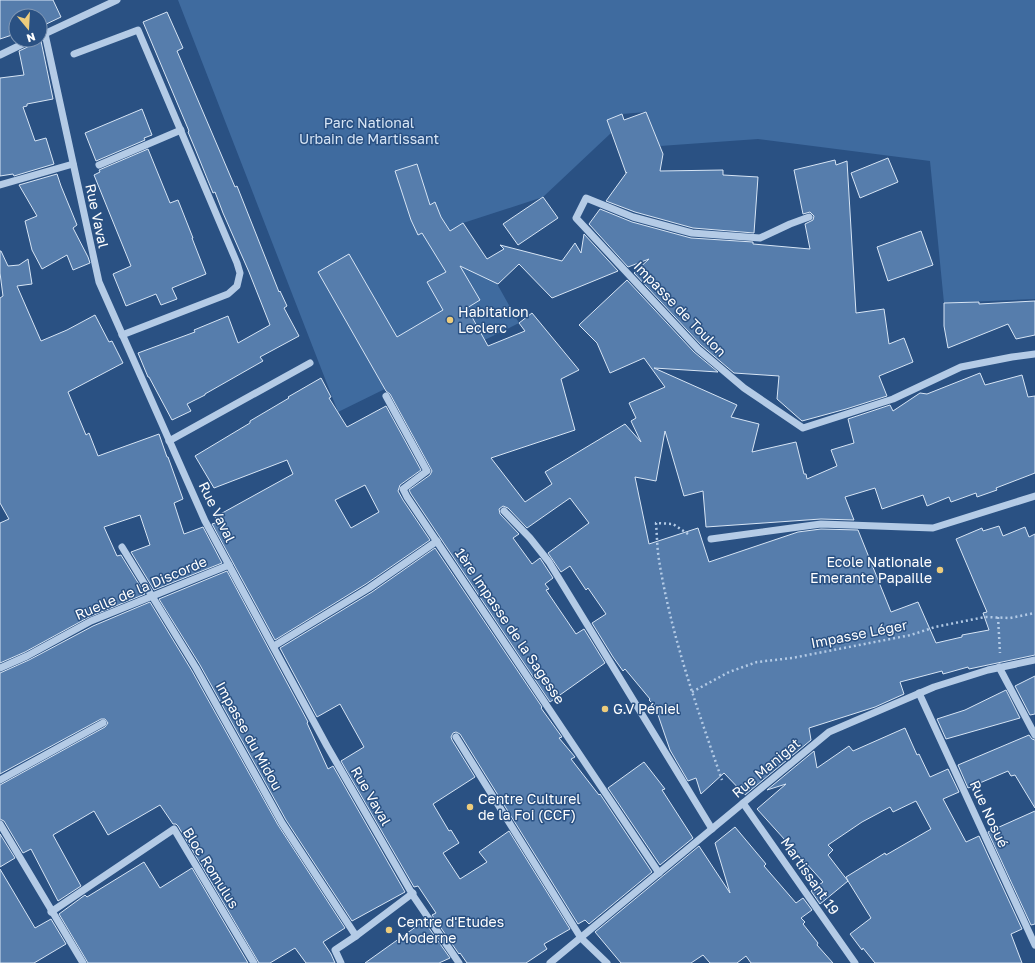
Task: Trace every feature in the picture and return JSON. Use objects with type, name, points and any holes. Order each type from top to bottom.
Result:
[{"type":"street","points":[[48,32],[117,0]]},
{"type":"street","points":[[74,54],[138,30],[238,264],[240,272],[238,286],[228,294],[122,335]]},
{"type":"street","points":[[0,55],[14,48]]},
{"type":"street","name":"Rue Vaval","points":[[45,48],[99,282],[205,521],[327,746],[413,893],[459,963]]},
{"type":"street","points":[[99,165],[181,130]]},
{"type":"street","points":[[0,185],[73,164]]},
{"type":"street","name":"Impasse de Toulon","points":[[809,217],[760,238],[692,233],[634,217],[586,198],[576,218],[698,349],[744,388],[802,428],[892,400],[961,367],[1035,354]]},
{"type":"street","points":[[170,441],[310,363]]},
{"type":"street","name":"1ère Impasse de la Sagesse","points":[[386,396],[427,470],[403,489],[407,496],[660,873]]},
{"type":"street","points":[[711,539],[821,524],[933,528],[1035,496]]},
{"type":"street","points":[[504,511],[530,538],[549,562],[712,829]]},
{"type":"street","points":[[274,646],[369,588],[437,541]]},
{"type":"street","name":"Impasse du Midou","points":[[122,547],[196,668],[282,823],[356,936]]},
{"type":"street","name":"Ruelle de la Discorde","points":[[0,668],[27,656],[91,621],[229,565]]},
{"type":"street","name":"Rue Manigat","points":[[550,963],[829,732],[919,693],[988,670],[1035,660]]},
{"type":"street","points":[[999,667],[1035,735]]},
{"type":"street","name":"Rue Nosué","points":[[919,693],[1035,945]]},
{"type":"street","points":[[0,780],[103,723]]},
{"type":"street","points":[[456,737],[581,938],[608,963]]},
{"type":"street","name":"Martissant 19","points":[[743,803],[855,963]]},
{"type":"street","points":[[0,824],[51,912],[83,963]]},
{"type":"street","name":"Bloc Romulus","points":[[51,912],[174,829],[254,963]]},
{"type":"street","points":[[341,963],[335,950],[413,893]]},
{"type":"path","points":[[688,534],[673,524],[656,523],[659,560],[674,631],[692,692],[722,780]]},
{"type":"path","name":"Impasse Léger","points":[[692,692],[729,672],[757,662],[792,658],[911,635],[935,627],[985,617],[1010,618],[1035,613]]},
{"type":"path","points":[[998,618],[1000,657],[999,667]]},
{"type":"green space","name":"Parc National Urbain de Martissant","points":[[178,0],[1035,0],[1035,299],[944,303],[930,161],[758,139],[660,146],[646,112],[622,114],[611,133],[543,197],[463,223],[519,323],[338,412]]},
{"type":"building","points":[[0,0],[53,0],[61,17],[48,23],[48,8],[8,8],[8,36],[0,39]]},
{"type":"building","points":[[167,12],[183,48],[177,51],[235,187],[237,186],[279,292],[280,291],[287,306],[284,308],[299,336],[260,357],[263,361],[187,404],[191,411],[172,420],[148,377],[138,353],[195,332],[194,330],[228,316],[238,343],[270,325],[215,192],[213,193],[188,132],[189,131],[143,22]]},
{"type":"building","points":[[25,48],[42,48],[53,99],[27,104],[27,106],[23,107],[35,141],[46,138],[54,164],[14,176],[13,174],[0,176],[0,78],[24,75],[19,51]]},
{"type":"building","points":[[142,109],[152,135],[144,138],[145,140],[96,161],[85,133]]},
{"type":"building","points":[[646,112],[663,154],[660,171],[723,170],[723,175],[758,177],[754,233],[693,228],[635,212],[606,201],[627,172],[626,173],[607,120],[622,114],[624,120]]},
{"type":"building","points":[[148,149],[170,203],[178,200],[206,274],[172,288],[177,299],[161,305],[156,294],[126,306],[113,274],[131,266],[94,175],[100,172],[99,170]]},
{"type":"building","points":[[888,158],[898,182],[860,198],[851,173]]},
{"type":"building","points":[[835,160],[836,165],[847,161],[856,313],[884,309],[889,344],[904,338],[913,362],[879,376],[887,396],[802,421],[777,399],[779,376],[734,373],[701,345],[634,273],[649,259],[628,267],[589,224],[600,209],[632,222],[691,238],[753,242],[753,244],[810,249],[805,224],[813,220],[814,216],[810,212],[803,214],[794,170]]},
{"type":"building","points":[[417,164],[430,205],[435,202],[441,217],[450,231],[463,223],[487,259],[504,249],[500,245],[562,261],[575,243],[581,253],[584,234],[618,271],[552,298],[519,264],[498,284],[460,266],[480,300],[467,308],[488,346],[525,331],[519,323],[532,313],[579,370],[561,379],[575,430],[491,458],[525,502],[552,484],[545,472],[625,424],[641,442],[631,421],[636,418],[629,403],[665,387],[644,358],[610,373],[597,343],[579,325],[627,280],[694,352],[718,372],[654,368],[737,405],[731,417],[759,424],[752,452],[796,442],[804,474],[806,474],[807,479],[837,466],[831,450],[854,443],[848,419],[890,405],[893,411],[920,393],[927,394],[980,373],[985,385],[1022,375],[1028,397],[1035,396],[1035,473],[977,497],[976,493],[951,502],[949,497],[927,506],[923,495],[882,509],[875,488],[845,497],[854,520],[821,519],[706,527],[703,491],[684,496],[665,431],[656,481],[635,477],[649,544],[698,528],[709,562],[798,532],[821,529],[858,530],[891,612],[918,602],[936,643],[962,637],[962,635],[989,630],[983,613],[987,612],[956,539],[982,528],[983,531],[999,526],[1003,536],[1025,527],[1029,537],[1035,534],[1035,655],[969,669],[968,667],[943,674],[942,671],[900,682],[904,694],[875,707],[809,728],[811,740],[745,795],[724,773],[701,794],[696,778],[688,781],[670,750],[655,706],[625,669],[623,671],[592,623],[606,614],[588,588],[586,590],[570,566],[561,572],[548,553],[589,523],[570,498],[527,528],[508,508],[503,506],[499,509],[500,514],[519,534],[513,538],[532,564],[540,558],[553,578],[545,584],[549,589],[546,590],[576,634],[584,629],[605,663],[550,702],[411,494],[409,490],[430,475],[432,471],[390,394],[386,391],[318,272],[349,254],[397,337],[443,310],[427,282],[446,272],[422,233],[418,235],[411,220],[395,171]]},
{"type":"building","points":[[57,174],[77,225],[73,228],[90,263],[73,270],[67,255],[42,269],[32,250],[25,221],[37,216],[19,185]]},
{"type":"building","points":[[543,197],[558,218],[518,245],[503,224]]},
{"type":"building","points":[[921,231],[933,265],[888,281],[877,247]]},
{"type":"building","points":[[0,251],[8,266],[19,265],[28,259],[32,284],[17,286],[41,341],[67,330],[95,315],[109,342],[112,341],[123,363],[68,392],[86,435],[89,433],[98,456],[159,434],[183,499],[174,503],[184,534],[203,527],[222,563],[154,590],[131,552],[150,545],[140,515],[104,527],[117,556],[121,555],[145,594],[89,617],[25,652],[0,663],[0,523],[9,519],[0,503],[0,298],[3,296],[0,273]]},
{"type":"building","points":[[1035,301],[1035,335],[1016,339],[1008,324],[948,348],[944,326],[944,303],[979,302],[979,304]]},
{"type":"building","points":[[321,378],[331,397],[329,398],[347,427],[386,406],[421,470],[400,485],[398,491],[430,540],[366,584],[275,640],[212,524],[218,522],[215,517],[293,474],[287,460],[214,488],[195,456],[250,423],[250,421],[289,398],[288,397]],"holes":[[[365,485],[379,512],[351,528],[335,500]]]},
{"type":"building","points":[[435,548],[542,707],[541,708],[562,737],[559,738],[575,757],[571,759],[599,795],[600,794],[652,872],[589,924],[585,920],[578,924],[460,734],[456,732],[453,733],[451,737],[452,740],[475,777],[433,804],[449,831],[451,830],[459,843],[443,853],[460,879],[487,862],[479,852],[509,831],[570,929],[544,944],[547,949],[526,963],[467,963],[460,953],[459,954],[432,915],[436,913],[418,886],[414,887],[341,761],[364,747],[340,704],[317,717],[280,648],[372,592]]},
{"type":"building","points":[[227,571],[308,722],[307,723],[328,769],[333,766],[405,892],[352,921],[286,820],[200,665],[159,599]]},
{"type":"building","points":[[150,602],[192,671],[278,825],[345,928],[323,942],[335,963],[306,963],[295,948],[270,963],[259,963],[178,826],[173,824],[160,805],[108,835],[94,811],[53,835],[81,886],[58,901],[31,849],[23,853],[4,821],[0,819],[0,785],[105,727],[108,723],[105,719],[101,719],[0,774],[0,673],[29,660],[93,626]]},
{"type":"building","points":[[1035,676],[1035,714],[1030,715],[1015,686]]},
{"type":"building","points":[[1006,690],[1020,718],[946,739],[937,719],[965,710]]},
{"type":"building","points":[[905,728],[917,755],[919,754],[930,777],[948,769],[959,792],[943,799],[966,842],[979,836],[1022,929],[1011,934],[1022,963],[875,963],[863,948],[862,950],[850,934],[871,918],[848,881],[820,904],[811,891],[823,882],[757,809],[786,784],[767,790],[814,751],[817,768],[849,746],[853,751]],"holes":[[[916,801],[931,829],[886,855],[885,853],[846,877],[848,881],[828,855],[833,850],[828,845],[862,822],[890,807],[893,812]]]},
{"type":"building","points":[[1029,735],[1035,740],[1035,808],[1015,775],[1011,776],[1008,771],[968,788],[958,765]]},
{"type":"building","points":[[644,762],[665,789],[662,790],[693,838],[660,865],[608,788]]},
{"type":"building","points":[[1035,811],[1035,924],[1031,925],[988,832]]},
{"type":"building","points":[[735,827],[766,864],[764,866],[796,903],[803,898],[812,910],[801,918],[805,922],[803,924],[818,943],[817,945],[833,963],[751,963],[746,956],[737,963],[710,963],[703,955],[691,963],[621,963],[595,932],[699,846],[730,893],[715,843]]},
{"type":"building","points":[[0,834],[15,858],[0,867]]},
{"type":"building","points":[[144,862],[160,888],[192,868],[248,963],[88,963],[59,914],[85,895],[87,897]]},
{"type":"building","points":[[0,869],[35,928],[51,919],[66,944],[34,963],[0,963]]},
{"type":"building","points":[[424,921],[450,958],[439,963],[365,963]]},
{"type":"place","name":"Habitation Leclerc","points":[[450,320]]},
{"type":"place","name":"Ecole Nationale Emerante Papaille","points":[[940,570]]},
{"type":"place","name":"G.V Péniel","points":[[605,709]]},
{"type":"place","name":"Centre Culturel de la Foi (CCF)","points":[[470,807]]},
{"type":"place","name":"Centre d'Etudes Moderne","points":[[389,930]]}]
